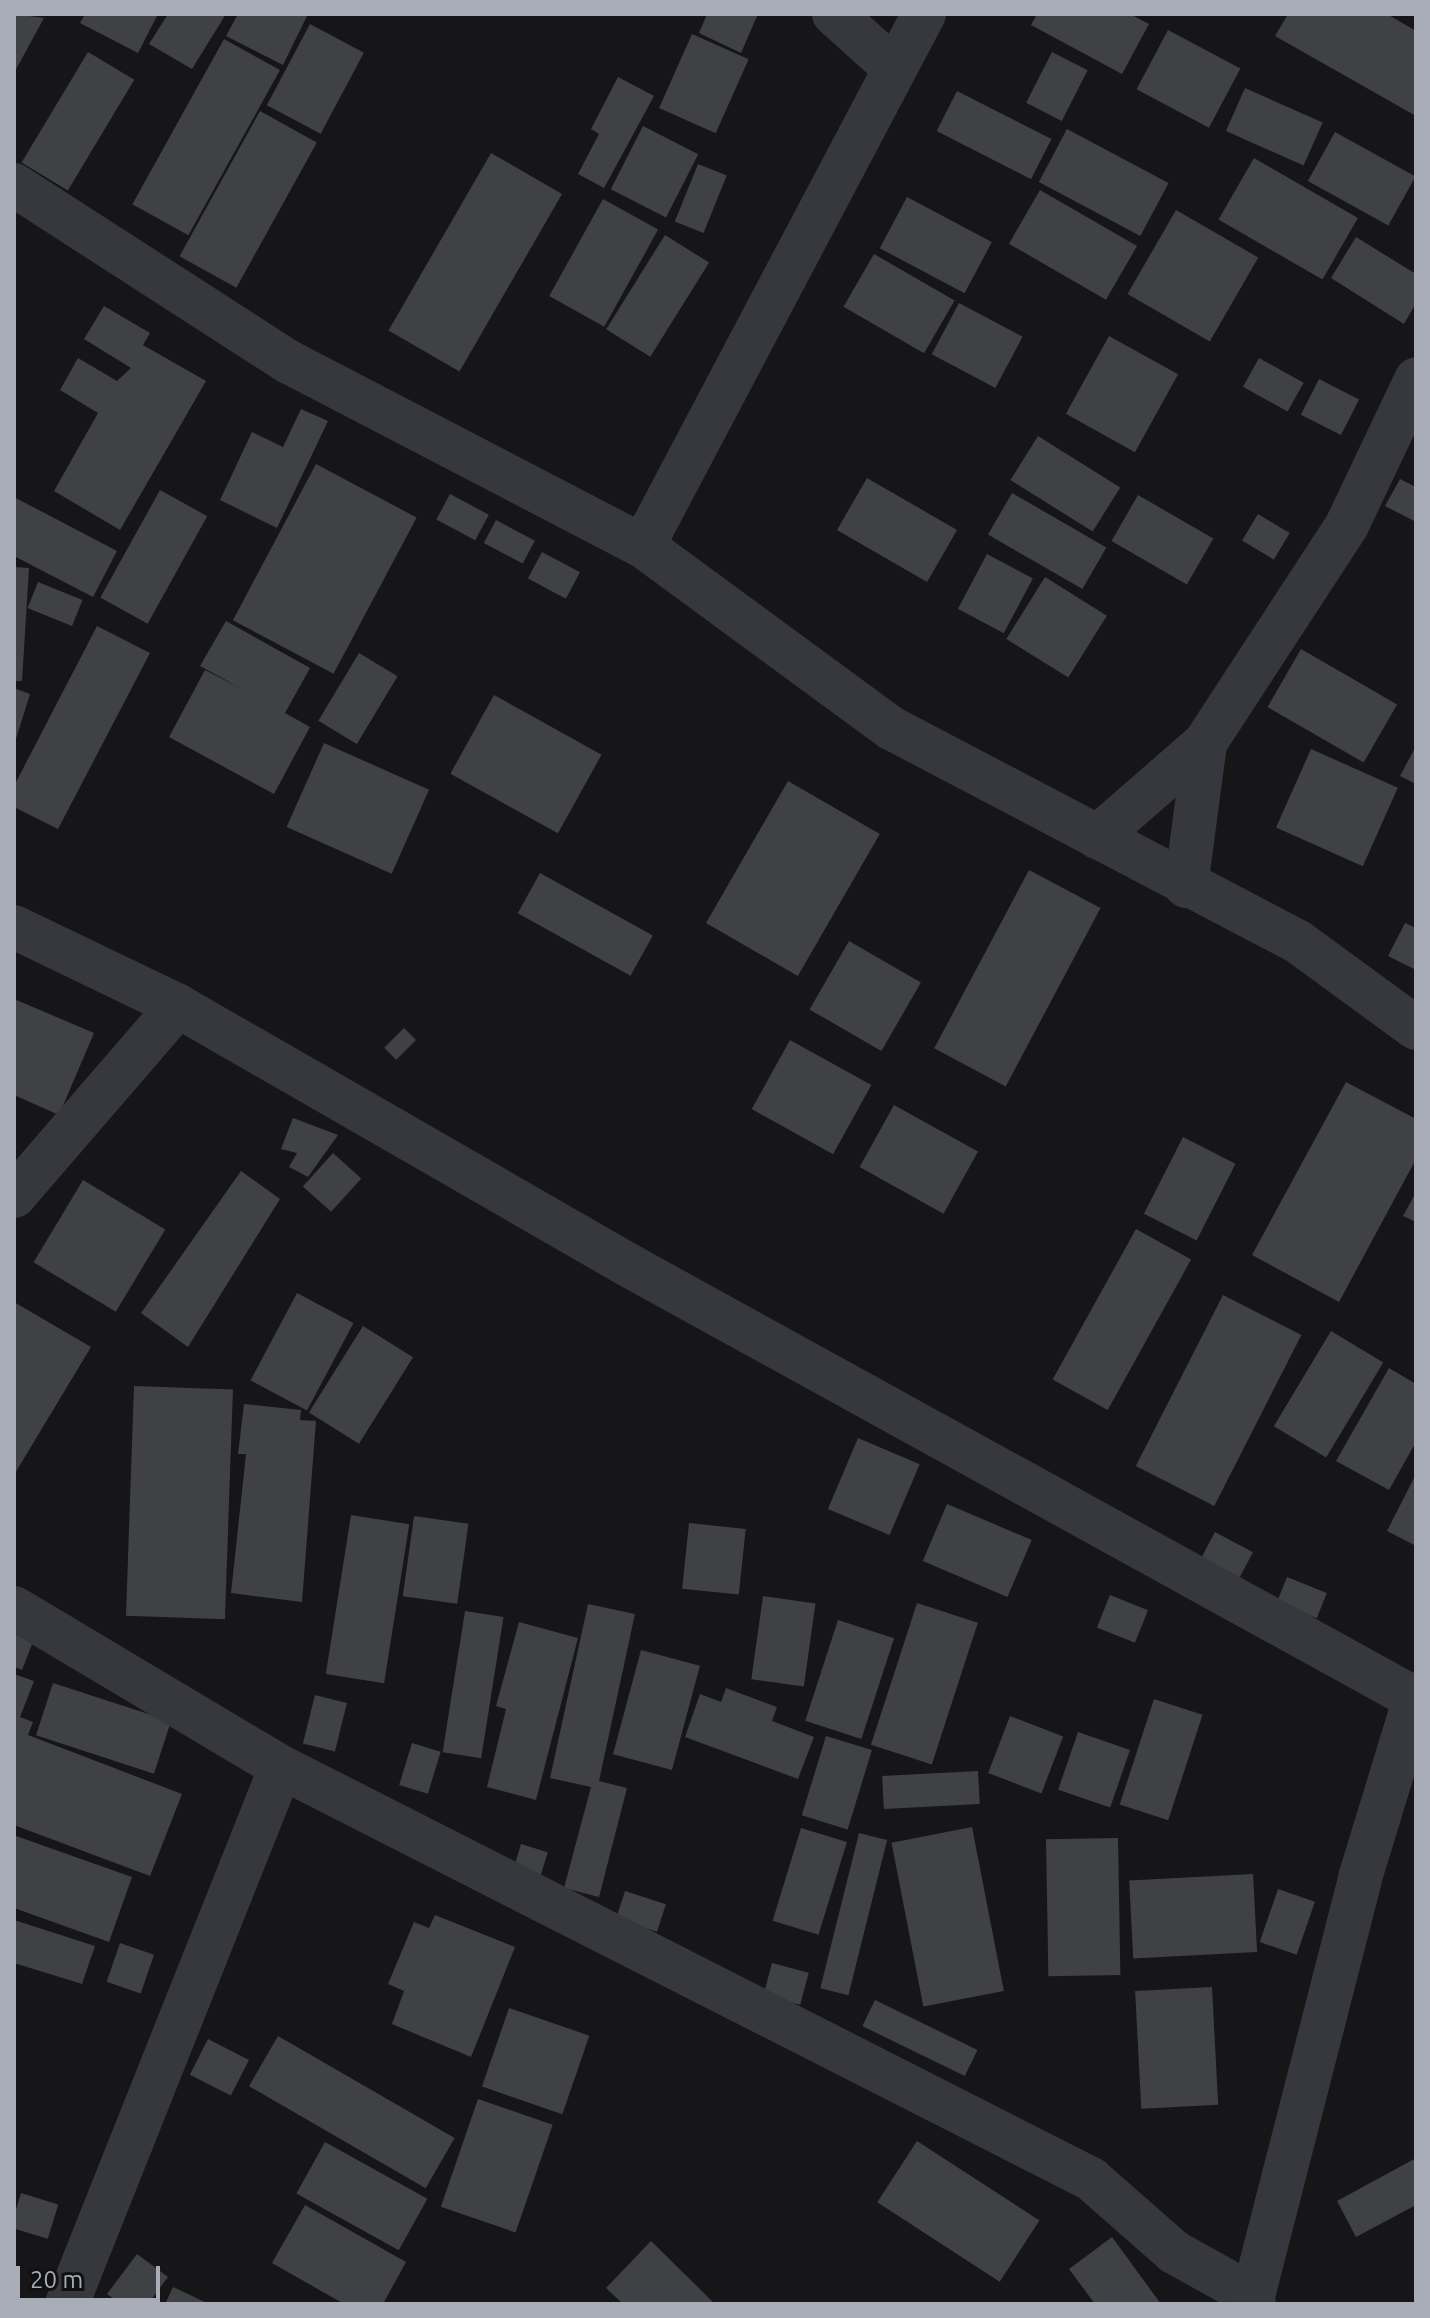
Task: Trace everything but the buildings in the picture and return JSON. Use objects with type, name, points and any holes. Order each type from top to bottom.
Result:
[{"type":"street","points":[[834,14],[892,66]]},
{"type":"street","points":[[643,546],[892,66],[924,14]]},
{"type":"street","points":[[14,185],[289,362],[643,546],[891,728],[1186,886],[1297,941],[1416,1028]]},
{"type":"street","points":[[1097,837],[1205,743],[1347,525],[1416,380]]},
{"type":"street","points":[[1186,886],[1205,743]]},
{"type":"street","points":[[14,927],[178,1006],[630,1266],[1415,1696],[1360,1878],[1254,2300],[1174,2252],[1091,2179],[281,1767],[14,1608]]},
{"type":"street","points":[[14,1196],[178,1006]]},
{"type":"street","points":[[67,2304],[281,1767]]}]
